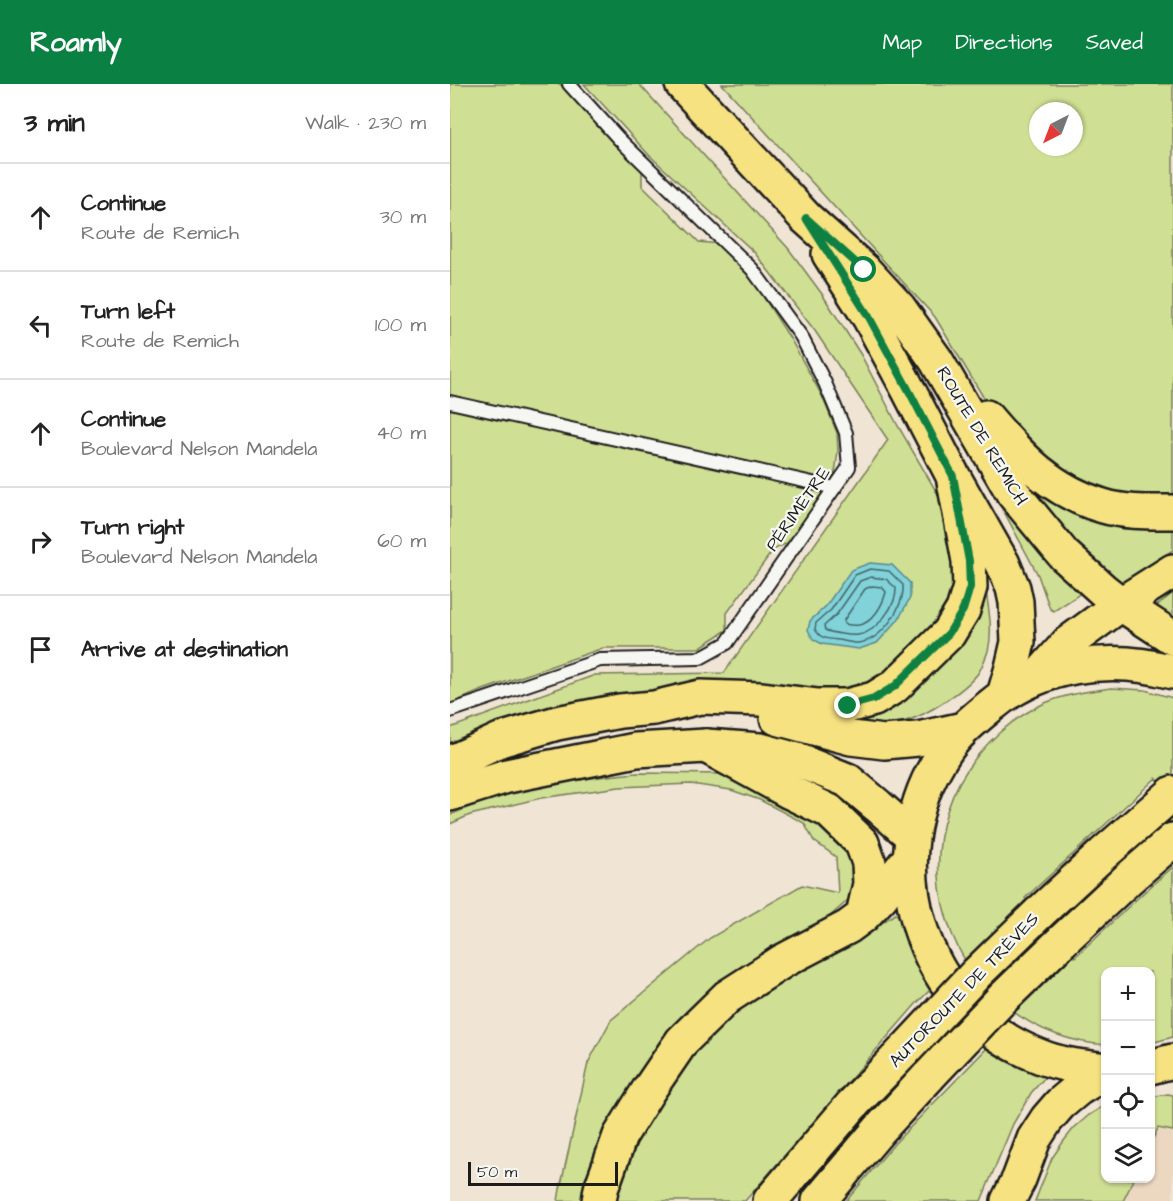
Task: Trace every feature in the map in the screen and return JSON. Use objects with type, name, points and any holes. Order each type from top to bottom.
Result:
[{"type":"main road","name":"ROUTE DE REMICH","points":[[682,84],[806,218],[864,270],[899,308],[936,360],[1013,493],[1064,555],[1121,604],[1173,638]]},
{"type":"main road","name":"ROUTE DE REMICH","points":[[806,218],[869,317],[1013,588],[1018,642],[1004,694]]},
{"type":"main road","points":[[899,308],[940,348],[977,406],[1015,451],[1045,478],[1074,495],[1104,507],[1134,512],[1173,512]]},
{"type":"main road","points":[[450,763],[500,740],[557,723],[620,711],[654,708],[700,696],[762,699],[818,706],[848,706],[874,699],[895,686],[949,633],[963,610],[970,587],[969,561],[953,476]]},
{"type":"main road","points":[[1038,677],[1068,643],[1121,604],[1173,571]]},
{"type":"main road","points":[[1101,1070],[1072,1066],[1038,1056],[1006,1040],[977,1018],[953,992],[934,962],[920,929],[912,895],[910,848],[918,807],[929,779],[944,753],[963,729],[1004,694],[1038,677],[1070,667],[1104,663],[1138,664],[1173,672]]},
{"type":"main road","points":[[654,708],[779,718],[851,738],[884,742],[918,739],[963,729]]},
{"type":"main road","points":[[450,794],[507,776],[636,750],[706,746],[760,750],[797,760],[849,781],[878,806],[910,848]]},
{"type":"main road","points":[[706,746],[829,811],[862,843],[869,863],[870,884],[863,916]]},
{"type":"main road","name":"AUTOROUTE DE TRÈVES","points":[[770,1201],[851,1107],[976,974],[1103,854],[1172,794]]},
{"type":"main road","name":"AUTOROUTE DE TRÈVES","points":[[819,1201],[880,1129],[1002,999],[1128,879],[1173,840]]},
{"type":"main road","points":[[599,1201],[620,1136],[682,1041],[727,997],[783,961],[848,927],[863,916],[882,896],[910,848]]},
{"type":"main road","points":[[1155,1066],[1173,1061]]},
{"type":"main road","points":[[1008,1201],[1035,1139],[1047,1119],[1078,1089],[1101,1074]]},
{"type":"lane","name":"PÉRIMÈTRE","points":[[450,711],[600,660],[700,658],[727,643],[849,467],[846,433],[825,383],[801,336],[752,269],[619,139],[569,84]]},
{"type":"lane","points":[[450,402],[835,488]]},
{"type":"shaded area","points":[[1158,1128],[1173,1131],[1173,1201],[1123,1201],[1132,1183],[1155,1183],[1155,1134]]},
{"type":"green space","points":[[450,84],[560,84],[642,169],[642,186],[699,242],[720,244],[754,282],[791,340],[822,396],[837,433],[838,451],[835,473],[791,541],[773,550],[727,613],[727,630],[699,648],[603,648],[480,691],[450,704]]},
{"type":"green space","points":[[584,84],[639,84],[788,248],[822,294],[861,355],[951,522],[957,545],[953,610],[887,680],[846,697],[701,688],[618,693],[551,707],[484,730],[450,747],[450,728],[595,675],[724,673],[888,440],[815,331],[754,252],[649,155]]},
{"type":"green space","points":[[722,84],[1173,84],[1173,503],[1088,487],[1039,457],[1004,424],[982,395],[935,317]]},
{"type":"green space","points":[[1020,478],[1173,524],[1173,550],[1120,585],[1081,552]]},
{"type":"green space","points":[[1002,508],[1080,593],[1077,596],[1054,611],[1050,609],[1038,575]]},
{"type":"green space","points":[[978,591],[986,591],[990,636],[988,651],[979,672],[973,679],[946,701],[915,718],[894,724],[852,721]]},
{"type":"green space","points":[[1173,593],[1173,622],[1154,608]]},
{"type":"green space","points":[[1111,688],[1145,690],[1173,698],[1173,797],[1156,778],[1025,898],[1047,924],[1173,811],[1173,822],[1053,931],[1075,957],[1173,867],[1173,1037],[1155,1042],[1155,967],[1101,967],[1101,1044],[1064,1037],[1025,1020],[985,988],[966,962],[952,933],[943,903],[939,873],[940,842],[947,811],[960,782],[978,755],[1000,732],[1035,708],[1053,700]]},
{"type":"green space","points":[[637,773],[728,774],[787,798],[856,849],[856,889],[846,902],[821,924],[673,1031],[634,1080],[605,1132],[585,1201],[558,1201],[588,1063],[611,1020],[710,938],[802,885],[838,893],[836,857],[814,841],[804,823],[760,800],[731,790],[691,784],[619,787],[541,798],[470,815],[450,824],[450,815],[495,798],[542,786]]},
{"type":"green space","points":[[895,914],[901,916],[933,987],[745,1201],[609,1201],[629,1139],[693,1051],[739,1008],[796,973],[857,940]]},
{"type":"green space","points":[[989,1046],[1016,1063],[1046,1076],[1031,1093],[1013,1124],[981,1201],[846,1201],[895,1143]]},
{"type":"green space","points":[[1173,1095],[1173,1131],[1158,1128],[1155,1134],[1155,1096]]},
{"type":"green space","points":[[1101,1108],[1101,1183],[1132,1183],[1123,1201],[1035,1201],[1052,1158],[1074,1128]]},
{"type":"water","points":[[870,563],[892,565],[910,583],[910,598],[898,620],[877,643],[859,649],[822,644],[813,639],[808,630],[810,621],[826,606],[851,570]]},
{"type":"route","points":[[848,706],[874,699],[895,686],[949,633],[963,610],[970,587],[969,561],[953,476],[869,317],[806,218],[864,270]]}]
